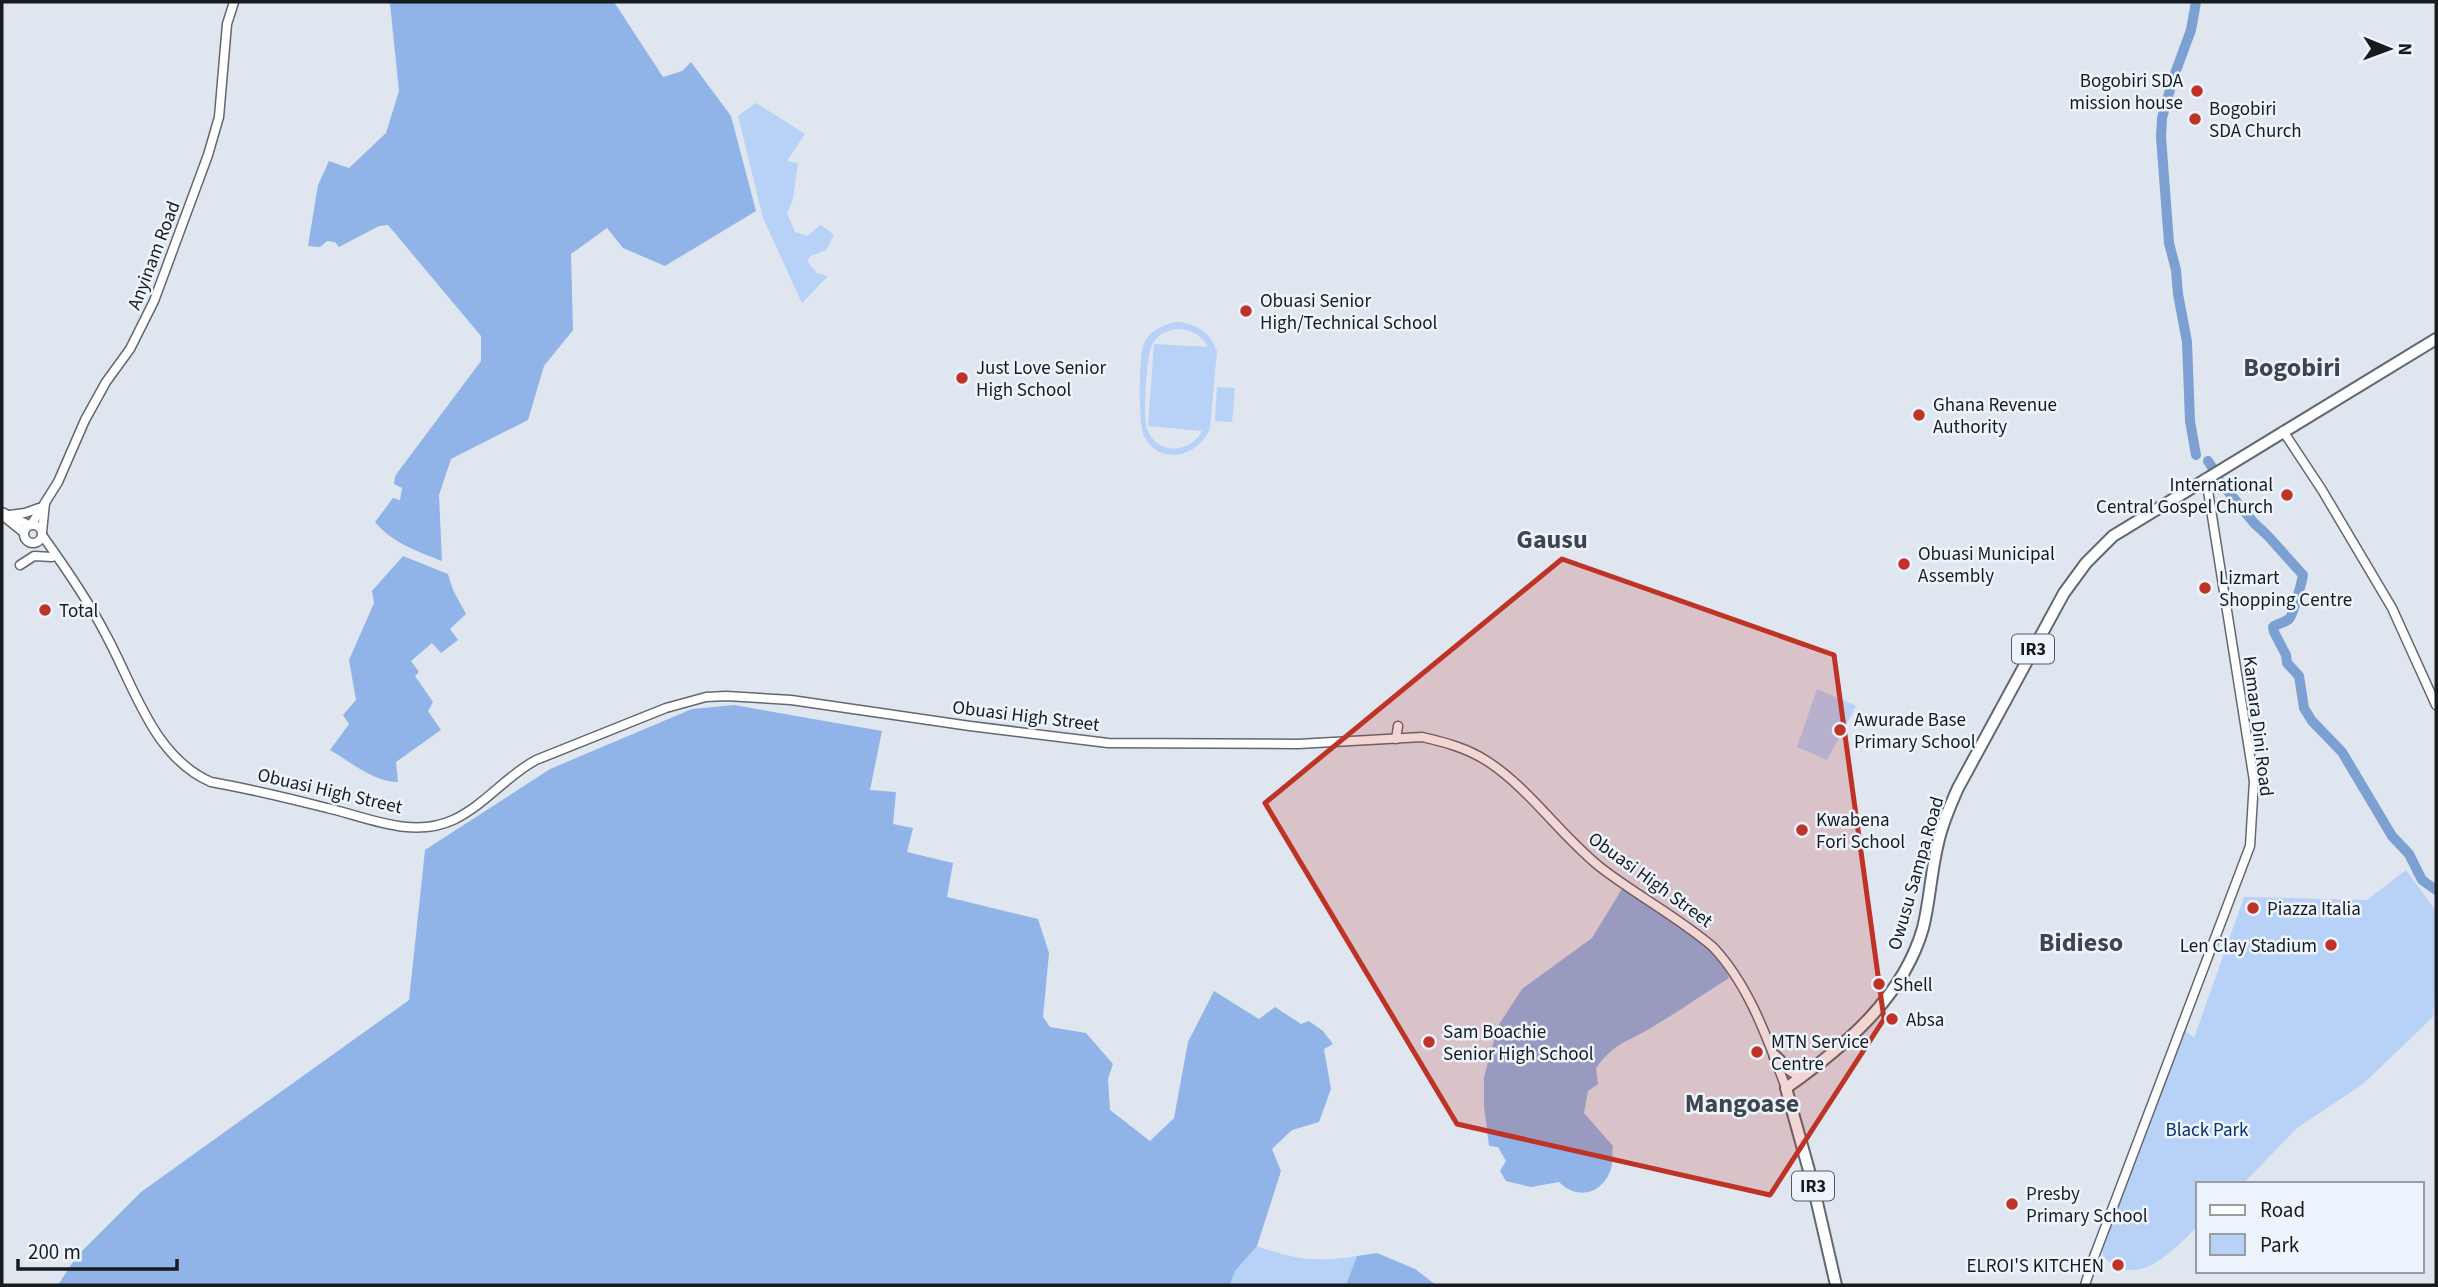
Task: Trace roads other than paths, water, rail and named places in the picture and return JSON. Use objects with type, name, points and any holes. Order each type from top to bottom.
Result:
[{"type":"main road","name":"Owusu Sampa Road","points":[[1786,1088],[1851,1037],[1872,1016],[1896,985],[1913,955],[1928,904],[1938,843],[1958,788],[2064,593],[2086,563],[2113,536],[2436,339]]},
{"type":"main road","points":[[1774,1056],[1801,1077]]},
{"type":"main road","name":"Obuasi High Street","points":[[1786,1088],[1813,1185],[1836,1285]]},
{"type":"street","name":"Anyinam Road","points":[[28,527],[58,482],[85,419],[106,382],[130,349],[154,301],[208,155],[219,117],[227,24],[234,2]]},
{"type":"street","points":[[2283,431],[2388,600],[2436,705]]},
{"type":"street","name":"Kamara Dini Road","points":[[2085,1285],[2250,846],[2255,793],[2253,771],[2206,478]]},
{"type":"street","name":"Anyinam Road","points":[[42,533],[46,500]]},
{"type":"street","points":[[4,514],[25,513],[39,508]]},
{"type":"street","points":[[4,514],[28,527],[38,526],[42,533],[34,543],[26,541],[28,527]]},
{"type":"street","name":"Obuasi High Street","points":[[42,533],[55,559],[105,633],[156,733],[188,769],[211,782],[331,809],[373,822],[424,827],[452,820],[478,805],[526,765],[536,760],[666,708],[706,697],[792,701],[1108,743],[1271,745],[1422,737],[1441,741],[1486,761],[1600,867],[1704,940],[1721,955],[1756,1014],[1786,1088]]},
{"type":"street","name":"Obuasi High Street","points":[[34,543],[55,559]]},
{"type":"street","points":[[20,565],[34,556],[55,559]]},
{"type":"street","points":[[1396,739],[1398,726]]},
{"type":"waterway","points":[[2196,2],[2191,30],[2162,118],[2161,137],[2169,243],[2187,342],[2190,421],[2196,455]]},
{"type":"waterway","points":[[2208,461],[2212,467]]},
{"type":"waterway","points":[[2218,479],[2254,523],[2303,575],[2291,616],[2273,627],[2287,663],[2299,676],[2304,708],[2312,721],[2342,752],[2392,836],[2409,854],[2422,880],[2436,890]]},
{"type":"place","name":"Bogobiri SDA mission house","points":[[2197,91]]},
{"type":"place","name":"Bogobiri SDA Church","points":[[2195,119]]},
{"type":"place","name":"Obuasi Senior High/Technical School","points":[[1246,311]]},
{"type":"place","name":"Just Love Senior High School","points":[[962,378]]},
{"type":"place","name":"Ghana Revenue Authority","points":[[1919,415]]},
{"type":"place","name":"International Central Gospel Church","points":[[2287,495]]},
{"type":"place","name":"Obuasi Municipal Assembly","points":[[1904,564]]},
{"type":"place","name":"Lizmart Shopping Centre","points":[[2205,588]]},
{"type":"place","name":"Total","points":[[45,610]]},
{"type":"place","name":"Awurade Base Primary School","points":[[1840,730]]},
{"type":"place","name":"Kwabena Fori School","points":[[1802,830]]},
{"type":"place","name":"Piazza Italia","points":[[2253,908]]},
{"type":"place","name":"Len Clay Stadium","points":[[2331,945]]},
{"type":"place","name":"Shell","points":[[1879,984]]},
{"type":"place","name":"Absa","points":[[1892,1019]]},
{"type":"place","name":"Sam Boachie Senior High School","points":[[1429,1042]]},
{"type":"place","name":"MTN Service Centre","points":[[1757,1052]]},
{"type":"place","name":"Presby Primary School","points":[[2012,1204]]},
{"type":"place","name":"ELROI'S KITCHEN","points":[[2118,1265]]},
{"type":"district","name":"Bogobiri","points":[[2292,367]]},
{"type":"district","name":"Gausu","points":[[1552,539]]},
{"type":"district","name":"Bidieso","points":[[2081,942]]},
{"type":"district","name":"Mangoase","points":[[1742,1103]]},
{"type":"park label","name":"Black Park","points":[[2207,1129]]}]
